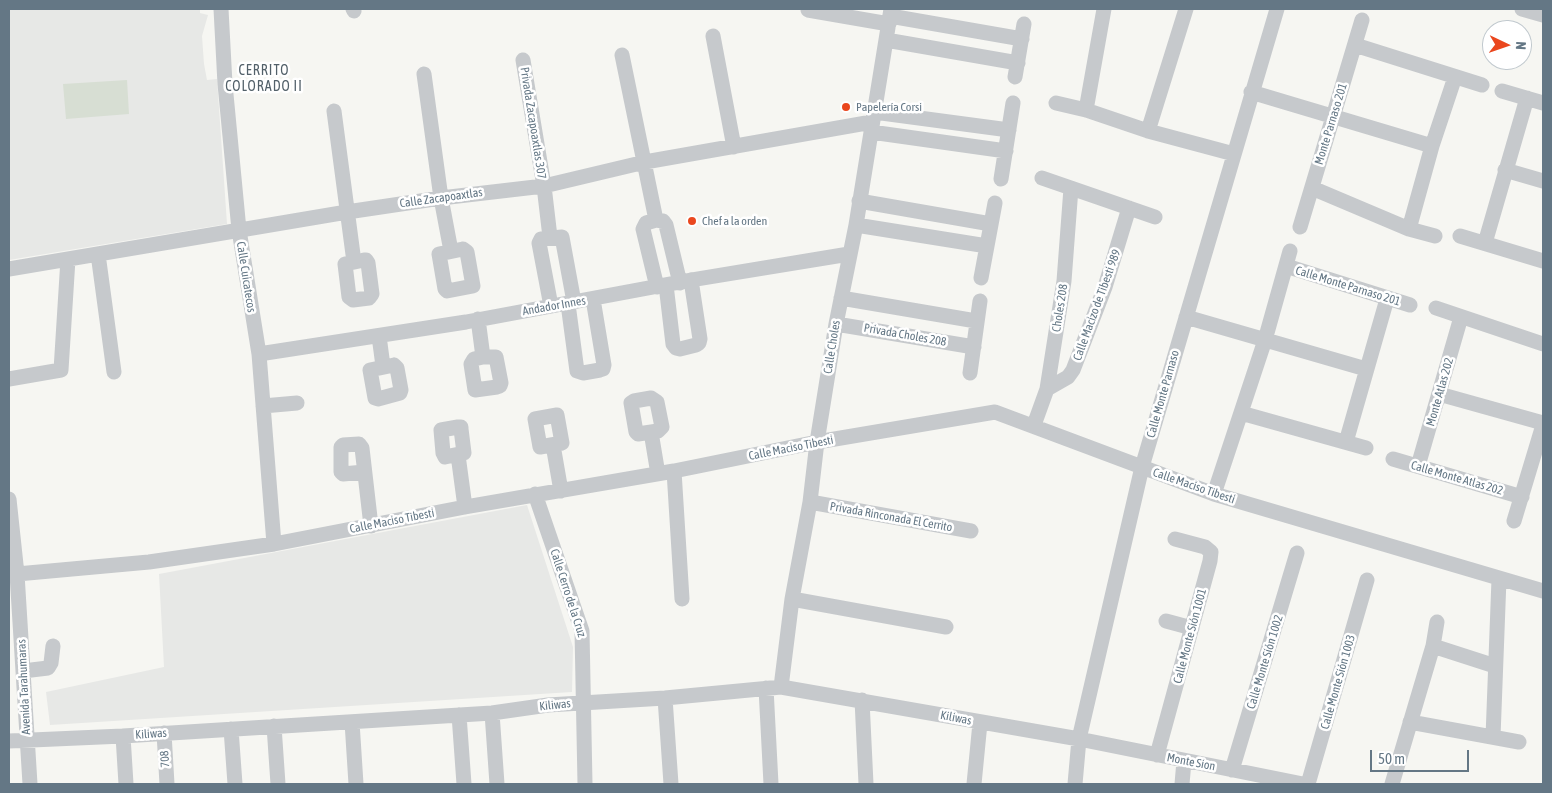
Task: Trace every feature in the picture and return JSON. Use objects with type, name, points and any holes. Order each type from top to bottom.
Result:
[{"type":"street","name":"Calle Cuicatecos","points":[[221,9],[225,84],[239,230],[259,354],[274,544]]},
{"type":"street","points":[[1086,110],[1104,9]]},
{"type":"street","points":[[1148,131],[1186,9]]},
{"type":"street","name":"Calle Monte Parnaso","points":[[1074,784],[1079,739],[1142,468],[1251,92],[1277,9]]},
{"type":"street","points":[[1522,9],[1543,15]]},
{"type":"street","points":[[808,10],[890,16],[1023,32],[1017,70],[886,40]]},
{"type":"street","name":"Calle Choles","points":[[771,784],[774,687],[810,502],[817,442],[836,324],[856,225],[890,16]]},
{"type":"street","name":"Monte Parnaso 201","points":[[1300,227],[1362,20]]},
{"type":"street","points":[[713,36],[734,147]]},
{"type":"street","points":[[1355,45],[1482,85]]},
{"type":"street","points":[[622,55],[656,220]]},
{"type":"street","name":"Privada Zacapoaxtlas 307","points":[[523,60],[544,186],[550,237]]},
{"type":"street","points":[[424,74],[441,198],[451,251]]},
{"type":"street","points":[[1409,229],[1432,146],[1455,77]]},
{"type":"street","points":[[1502,91],[1543,103]]},
{"type":"street","points":[[1251,92],[1432,146]]},
{"type":"street","points":[[1485,244],[1527,98]]},
{"type":"street","points":[[1001,180],[1013,103]]},
{"type":"street","points":[[1056,103],[1086,110],[1148,131],[1234,154]]},
{"type":"street","points":[[334,111],[354,262]]},
{"type":"street","name":"Calle Zacapoaxtlas","points":[[9,269],[347,212],[441,198],[544,186],[645,162],[872,122]]},
{"type":"street","points":[[872,122],[1009,130]]},
{"type":"street","points":[[872,122],[1006,151]]},
{"type":"street","points":[[1506,170],[1543,181]]},
{"type":"street","points":[[1042,178],[1155,217]]},
{"type":"street","name":"Choles 208","points":[[1034,425],[1047,389],[1064,281],[1071,188]]},
{"type":"street","points":[[1312,188],[1409,229],[1435,236]]},
{"type":"street","points":[[859,201],[991,224]]},
{"type":"street","points":[[981,278],[995,203]]},
{"type":"street","name":"Calle Macizo de Tibesti 989","points":[[1047,389],[1068,377],[1073,370],[1105,287],[1129,208]]},
{"type":"street","points":[[656,220],[663,221],[666,225],[674,284],[644,229],[646,223],[656,220]]},
{"type":"street","points":[[856,225],[987,246]]},
{"type":"street","points":[[551,306],[539,243],[541,239],[560,236],[563,239],[577,371],[583,373],[603,369],[604,365],[593,299]]},
{"type":"street","points":[[1460,236],[1543,261]]},
{"type":"street","name":"Calle Monte Parnaso 201","points":[[1214,494],[1265,340],[1290,251]]},
{"type":"street","points":[[98,254],[114,372]]},
{"type":"street","name":"Andador Innes","points":[[259,354],[478,320],[849,254]]},
{"type":"street","points":[[9,379],[61,370],[68,259]]},
{"type":"street","name":"Calle Monte Parnaso 201","points":[[1286,266],[1410,305]]},
{"type":"street","name":"Privada Choles 208","points":[[841,298],[976,321]]},
{"type":"street","points":[[1346,442],[1387,299]]},
{"type":"street","points":[[970,373],[980,301]]},
{"type":"street","points":[[1436,308],[1543,344]]},
{"type":"street","points":[[1186,317],[1366,369]]},
{"type":"street","name":"Monte Atlas 202","points":[[1418,466],[1462,317]]},
{"type":"street","points":[[478,320],[483,357]]},
{"type":"street","name":"Privada Choles 208","points":[[836,324],[974,347]]},
{"type":"street","points":[[379,336],[383,366]]},
{"type":"street","points":[[1439,394],[1543,424],[1514,521]]},
{"type":"street","points":[[263,406],[297,404]]},
{"type":"street","name":"Calle Maciso Tibesti","points":[[17,574],[149,562],[274,544],[536,494],[674,472],[817,442],[989,412],[1002,414],[1034,425],[1214,494],[1543,591]]},
{"type":"street","points":[[1241,413],[1366,448]]},
{"type":"street","points":[[651,432],[658,474]]},
{"type":"street","points":[[553,445],[561,491]]},
{"type":"street","points":[[458,455],[465,507]]},
{"type":"street","name":"Calle Monte Atlas 202","points":[[1393,459],[1522,497]]},
{"type":"street","points":[[364,472],[371,526]]},
{"type":"street","points":[[674,472],[682,599]]},
{"type":"street","name":"Calle Cerro de la Cruz","points":[[536,494],[582,631],[585,784]]},
{"type":"street","name":"Avenida Tarahumaras","points":[[9,499],[17,574],[30,784]]},
{"type":"street","name":"Privada Rinconada El Cerrito","points":[[810,502],[971,531]]},
{"type":"street","name":"Calle Monte Sión 1001","points":[[1157,756],[1211,552],[1204,547],[1175,539]]},
{"type":"street","name":"Calle Monte Sión 1002","points":[[1232,770],[1297,553]]},
{"type":"street","points":[[1493,737],[1499,579]]},
{"type":"street","name":"Calle Monte Sión 1003","points":[[1308,784],[1367,580]]},
{"type":"street","points":[[792,599],[946,627]]},
{"type":"street","points":[[1166,621],[1192,628]]},
{"type":"street","points":[[1392,784],[1433,646],[1437,622]]},
{"type":"street","points":[[23,671],[48,668],[51,663],[53,646]]},
{"type":"street","points":[[1433,646],[1495,666]]},
{"type":"street","name":"Kiliwas","points":[[9,741],[123,736],[492,713],[584,702],[665,698],[774,687],[862,700],[980,723],[1079,739]]},
{"type":"street","points":[[665,698],[671,784]]},
{"type":"street","points":[[862,700],[866,784]]},
{"type":"street","points":[[492,713],[497,784]]},
{"type":"street","points":[[460,715],[464,784]]},
{"type":"street","points":[[352,722],[356,784]]},
{"type":"street","points":[[1410,722],[1519,742]]},
{"type":"street","points":[[974,784],[980,723]]},
{"type":"street","points":[[274,726],[278,784]]},
{"type":"street","points":[[230,729],[235,784]]},
{"type":"street","name":"708","points":[[164,733],[167,784]]},
{"type":"street","points":[[123,736],[126,784]]},
{"type":"street","name":"Monte Sion","points":[[1079,739],[1282,782],[1303,784]]},
{"type":"street","points":[[1182,784],[1184,761]]},
{"type":"shaded area","points":[[9,9],[200,9],[200,13],[208,15],[202,36],[204,64],[207,80],[217,79],[227,224],[9,260]]},
{"type":"shaded area","points":[[127,80],[129,114],[66,119],[63,84]]},
{"type":"shaded area","points":[[527,505],[573,647],[572,692],[50,725],[46,692],[164,667],[159,574]]},
{"type":"place","name":"Papelería Corsi","points":[[846,107]]},
{"type":"place","name":"Chef a la orden","points":[[692,221]]},
{"type":"district","name":"CERRITO COLORADO II","points":[[264,79]]}]
